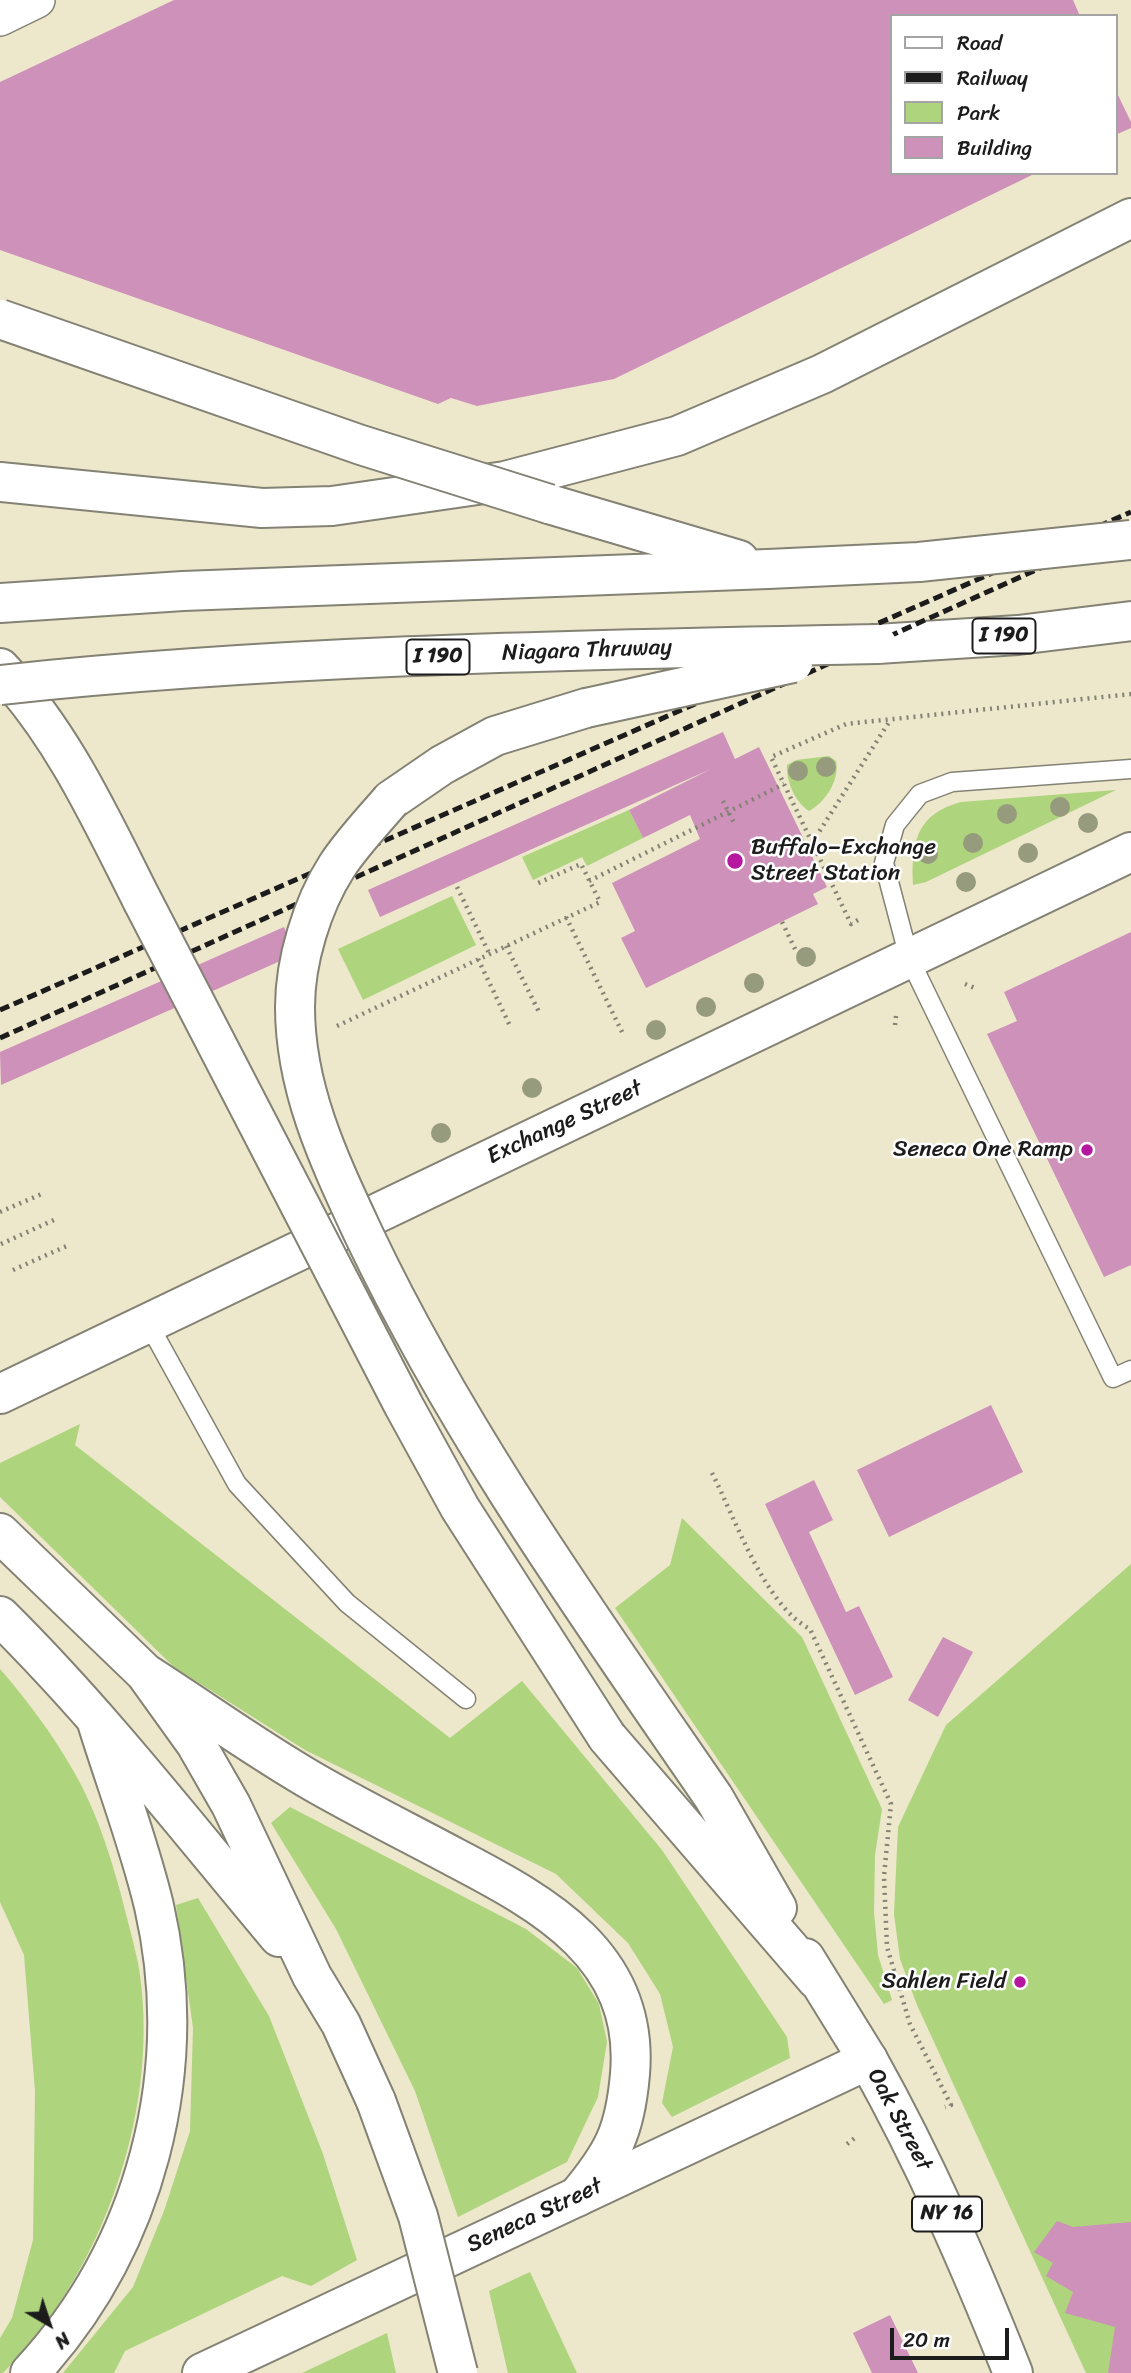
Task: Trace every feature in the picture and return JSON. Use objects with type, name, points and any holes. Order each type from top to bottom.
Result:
[{"type":"main road","points":[[0,482],[185,503],[262,508],[332,506],[505,481],[677,436],[822,374],[1131,218]]},
{"type":"main road","points":[[0,319],[361,445],[768,569]]},
{"type":"main road","points":[[0,603],[183,591],[946,560],[1131,540]]},
{"type":"main road","name":"Niagara Thruway","points":[[0,685],[121,672],[324,662],[636,649],[877,644],[1018,635],[1131,621]]},
{"type":"main road","points":[[817,1980],[714,1798],[498,1478],[388,1284],[327,1154],[300,1074],[295,1005],[305,935],[337,867],[391,800],[442,765],[495,736],[586,708],[877,644]]},
{"type":"main road","points":[[0,668],[51,730],[78,773],[404,1406],[460,1508],[607,1737],[817,1980]]},
{"type":"main road","name":"Exchange Street","points":[[0,1394],[1131,852]]},
{"type":"main road","points":[[7,1539],[145,1673],[317,1784],[520,1892],[556,1916],[591,1948],[613,1983],[625,2014],[632,2051],[628,2096],[620,2133],[606,2162],[577,2197]]},
{"type":"main road","points":[[0,1616],[96,1719],[312,1976]]},
{"type":"main road","points":[[145,1673],[219,1782],[312,1976],[341,2024],[376,2101],[418,2216],[457,2373]]},
{"type":"main road","points":[[30,2373],[69,2326],[130,2222],[155,2139],[166,2054],[165,1983],[153,1906],[96,1719]]},
{"type":"main road","name":"Oak Street","points":[[817,1980],[868,2060],[902,2121],[963,2246],[1013,2373]]},
{"type":"main road","name":"Seneca Street","points":[[202,2373],[868,2060]]},
{"type":"street","points":[[0,18],[37,0]]},
{"type":"lane","points":[[1131,769],[952,782],[920,794],[895,825],[884,863],[909,958],[1114,1378],[1131,1370]]},
{"type":"lane","points":[[148,1323],[237,1484],[347,1603],[466,1699]]},
{"type":"path","points":[[858,920],[851,924],[771,757],[846,724],[1129,696]]},
{"type":"path","points":[[812,843],[892,718]]},
{"type":"path","points":[[589,881],[784,784]]},
{"type":"path","points":[[723,801],[734,823]]},
{"type":"path","points":[[330,1029],[600,902],[581,864],[536,884]]},
{"type":"path","points":[[457,887],[489,953]]},
{"type":"path","points":[[566,917],[623,1034]]},
{"type":"path","points":[[782,922],[796,951]]},
{"type":"path","points":[[506,946],[540,1014]]},
{"type":"path","points":[[478,959],[511,1028]]},
{"type":"path","points":[[965,984],[975,988]]},
{"type":"path","points":[[895,1025],[896,1016]]},
{"type":"path","points":[[0,1212],[44,1193]]},
{"type":"path","points":[[1,1244],[56,1219]]},
{"type":"path","points":[[13,1270],[69,1245]]},
{"type":"path","points":[[712,1473],[765,1579],[793,1620],[810,1629],[891,1804],[884,1876],[887,1947],[910,2024],[951,2105],[945,2107]]},
{"type":"path","points":[[847,2144],[856,2137]]},
{"type":"green space","points":[[829,756],[836,761],[834,782],[821,802],[809,811],[792,791],[787,765],[796,760]]},
{"type":"green space","points":[[1116,790],[926,882],[913,885],[913,856],[919,832],[934,814],[946,807],[961,802]]},
{"type":"green space","points":[[629,810],[643,838],[587,866],[582,857],[533,880],[522,857]]},
{"type":"green space","points":[[452,896],[476,945],[363,1000],[338,949]]},
{"type":"green space","points":[[80,1424],[75,1445],[450,1738],[522,1681],[662,1850],[787,2037],[790,2058],[672,2117],[662,2103],[673,2047],[660,1994],[628,1943],[556,1874],[305,1750],[174,1667],[0,1497],[0,1463]]},
{"type":"green space","points":[[682,1518],[802,1637],[882,1809],[875,1855],[874,1912],[878,1955],[892,2000],[884,2004],[615,1608],[670,1565]]},
{"type":"green space","name":"Sahlen Field","points":[[1131,1564],[1131,2373],[1086,2373],[917,2005],[900,1959],[894,1914],[898,1827],[946,1725]]},
{"type":"green space","points":[[0,1669],[58,1745],[95,1815],[116,1876],[134,1945],[143,2017],[142,2073],[133,2129],[117,2184],[96,2237],[70,2287],[39,2333],[3,2373],[0,2373],[0,2338],[12,2318],[33,2240],[35,2091],[24,1955],[0,1902]]},
{"type":"green space","points":[[290,1807],[526,1929],[577,1968],[599,2004],[607,2042],[598,2097],[567,2162],[458,2217],[415,2091],[336,1929],[271,1823]]},
{"type":"green space","points":[[198,1898],[269,2016],[323,2154],[357,2260],[311,2286],[282,2276],[125,2351],[114,2373],[63,2373],[133,2287],[164,2211],[190,2131],[193,2028],[176,1905]]},
{"type":"green space","points":[[530,2272],[577,2373],[508,2373],[489,2291]]},
{"type":"green space","points":[[387,2333],[396,2373],[302,2373]]},
{"type":"building","points":[[174,0],[1073,0],[1079,14],[890,14],[890,175],[1032,175],[614,379],[477,406],[451,398],[438,404],[0,250],[0,82]]},
{"type":"building","points":[[1117,93],[1131,122],[1131,128],[1117,134]]},
{"type":"building","name":"Buffalo–Exchange Street Station","points":[[723,732],[735,759],[759,747],[827,887],[813,894],[818,904],[646,988],[621,938],[635,931],[612,883],[700,839],[690,815],[643,838],[629,810],[711,769],[380,917],[368,890]]},
{"type":"building","points":[[284,927],[296,954],[1,1085],[0,1052]]},
{"type":"building","name":"Seneca One Ramp","points":[[1131,932],[1131,1265],[1104,1277],[987,1034],[1017,1021],[1004,992]]},
{"type":"building","points":[[991,1405],[1023,1472],[889,1537],[857,1470]]},
{"type":"building","points":[[814,1480],[833,1520],[809,1532],[846,1612],[859,1606],[893,1677],[855,1695],[765,1504]]},
{"type":"building","points":[[943,1637],[973,1652],[938,1717],[908,1700]]},
{"type":"building","points":[[1057,2221],[1073,2227],[1131,2222],[1131,2373],[1108,2373],[1115,2327],[1065,2313],[1073,2292],[1046,2276],[1053,2263],[1034,2252]]},
{"type":"building","points":[[890,2315],[918,2373],[872,2373],[853,2333]]},
{"type":"railway","points":[[0,1010],[1131,512]]},
{"type":"railway","points":[[0,1038],[1131,527]]},
{"type":"place","name":"Buffalo–Exchange Street Station","points":[[735,861]]},
{"type":"place","name":"Seneca One Ramp","points":[[1087,1150]]},
{"type":"place","name":"Sahlen Field","points":[[1020,1982]]}]
